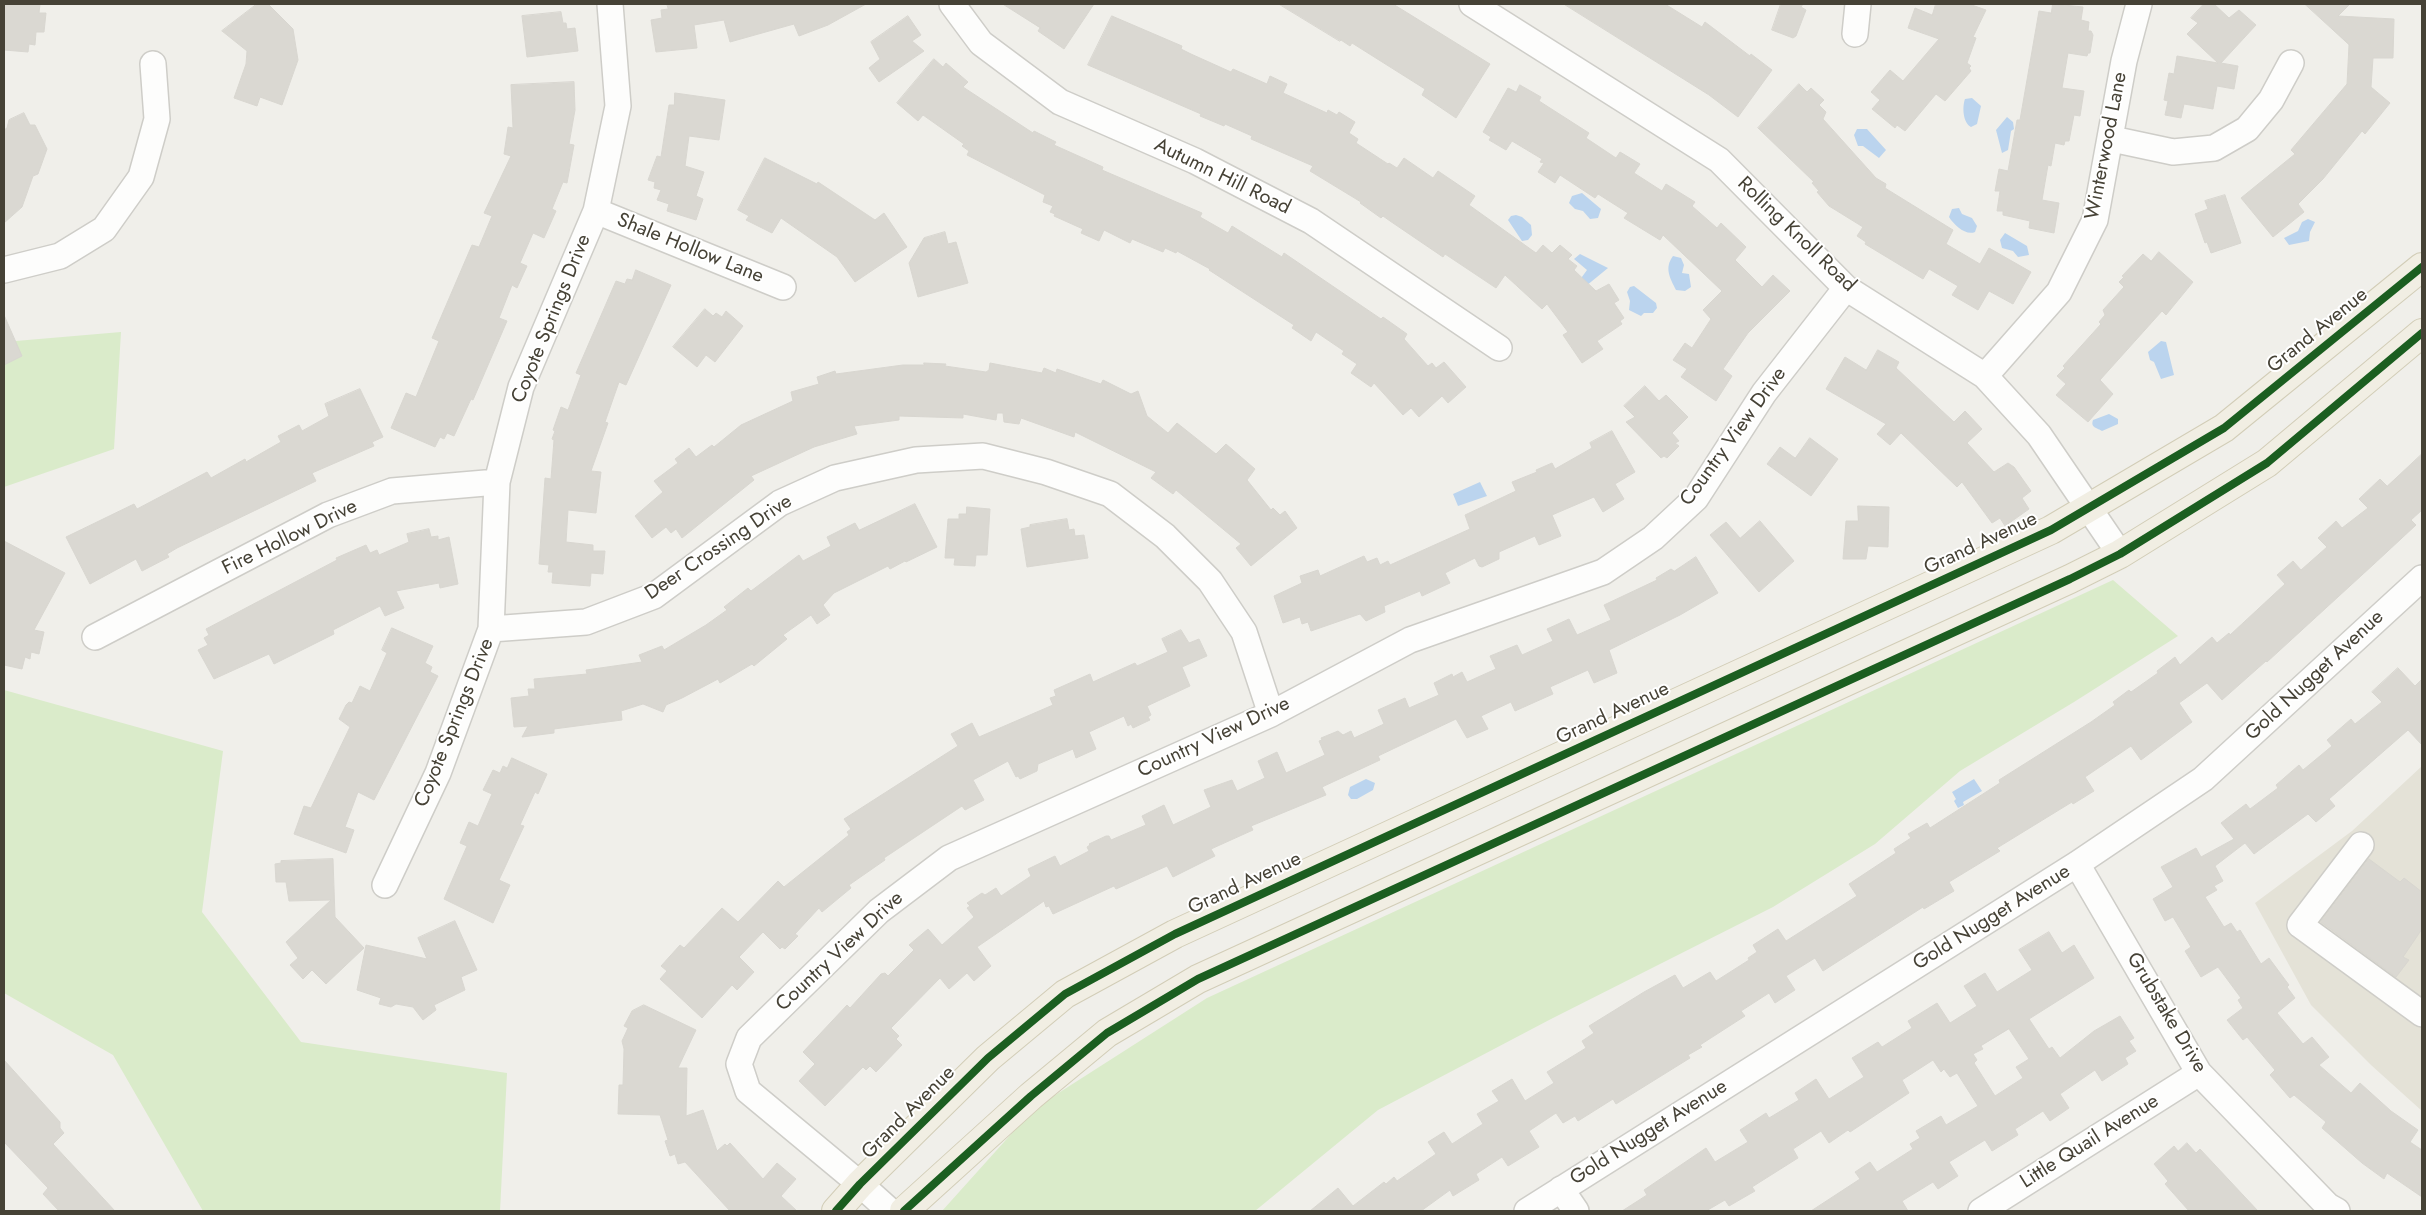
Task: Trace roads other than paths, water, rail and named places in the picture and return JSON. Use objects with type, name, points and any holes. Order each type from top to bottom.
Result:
[{"type":"main road","name":"Grand Avenue","points":[[836,1211],[860,1184],[988,1058],[1066,994],[1175,934],[2051,530],[2224,428],[2422,267]]},
{"type":"main road","points":[[904,1211],[1031,1096],[1106,1033],[1198,979],[2061,583],[2120,554],[2267,463],[2422,333]]},
{"type":"street","name":"Coyote Springs Drive","points":[[385,885],[438,773],[492,629],[497,482],[521,386],[596,211],[618,106],[610,4]]},
{"type":"street","name":"Autumn Hill Road","points":[[952,4],[981,43],[1060,102],[1195,161],[1311,221],[1499,348]]},
{"type":"street","name":"Rolling Knoll Road","points":[[1472,4],[1719,160],[1846,288],[1985,376],[2039,434],[2120,554]]},
{"type":"street","points":[[1855,34],[1858,4]]},
{"type":"street","name":"Winterwood Lane","points":[[1985,376],[2059,292],[2095,220],[2112,139],[2124,61],[2139,4]]},
{"type":"street","points":[[2112,139],[2173,152],[2214,148],[2247,129],[2271,100],[2291,63]]},
{"type":"street","points":[[4,270],[60,256],[104,229],[141,177],[157,119],[153,64]]},
{"type":"street","name":"Shale Hollow Lane","points":[[596,211],[783,287]]},
{"type":"street","name":"Country View Drive","points":[[890,1211],[748,1090],[739,1064],[749,1038],[879,911],[948,858],[1271,714],[1410,640],[1603,572],[1653,538],[1696,498],[1764,394],[1846,288]]},
{"type":"street","name":"Deer Crossing Drive","points":[[492,629],[586,622],[654,596],[780,503],[835,478],[916,460],[983,456],[1046,472],[1110,494],[1165,536],[1210,582],[1244,632],[1271,714]]},
{"type":"street","name":"Fire Hollow Drive","points":[[95,637],[328,515],[392,492],[497,482]]},
{"type":"street","name":"Gold Nugget Avenue","points":[[1527,1211],[2077,864],[2203,779],[2422,578]]},
{"type":"street","points":[[2361,845],[2300,925],[2422,1014]]},
{"type":"street","name":"Grubstake Drive","points":[[2077,864],[2199,1073],[2328,1206],[2337,1211]]},
{"type":"street","name":"Little Quail Avenue","points":[[1981,1211],[2199,1073]]},
{"type":"street","points":[[1561,1189],[1576,1211]]},
{"type":"water","points":[[1972,98],[1981,106],[1977,124],[1971,127],[1966,122],[1964,106],[1965,99]]},
{"type":"water","points":[[2007,117],[2013,122],[2014,129],[2011,131],[2008,150],[2002,153],[1996,130]]},
{"type":"water","points":[[1857,129],[1867,129],[1886,150],[1879,158],[1863,146],[1858,146],[1854,135]]},
{"type":"water","points":[[1582,193],[1601,209],[1598,218],[1590,219],[1583,211],[1575,209],[1569,203],[1572,196]]},
{"type":"water","points":[[1959,208],[1962,214],[1972,218],[1977,226],[1975,232],[1964,231],[1949,217],[1952,209]]},
{"type":"water","points":[[1511,216],[1522,217],[1531,225],[1532,235],[1528,240],[1522,241],[1508,220]]},
{"type":"water","points":[[2308,219],[2315,222],[2310,232],[2309,241],[2289,245],[2284,238],[2298,231],[2302,222]]},
{"type":"water","points":[[2005,233],[2027,246],[2029,255],[2018,257],[2013,251],[2002,248],[2000,240]]},
{"type":"water","points":[[1580,254],[1608,268],[1586,286],[1579,281],[1587,270],[1574,259]]},
{"type":"water","points":[[1673,256],[1681,258],[1684,265],[1682,273],[1689,274],[1691,287],[1685,291],[1676,290],[1670,277],[1668,269]]},
{"type":"water","points":[[1634,286],[1656,303],[1657,308],[1653,313],[1644,313],[1641,316],[1629,310],[1630,301],[1627,292],[1630,287]]},
{"type":"water","points":[[2161,341],[2166,342],[2174,375],[2161,379],[2154,362],[2150,360],[2148,352]]},
{"type":"water","points":[[2109,414],[2118,419],[2118,424],[2102,431],[2093,426],[2093,420]]},
{"type":"water","points":[[1480,482],[1487,496],[1458,506],[1453,494]]},
{"type":"water","points":[[1366,779],[1375,783],[1373,790],[1357,799],[1351,799],[1348,795],[1350,787]]},
{"type":"water","points":[[1974,779],[1982,791],[1963,802],[1964,805],[1958,808],[1952,792]]}]
